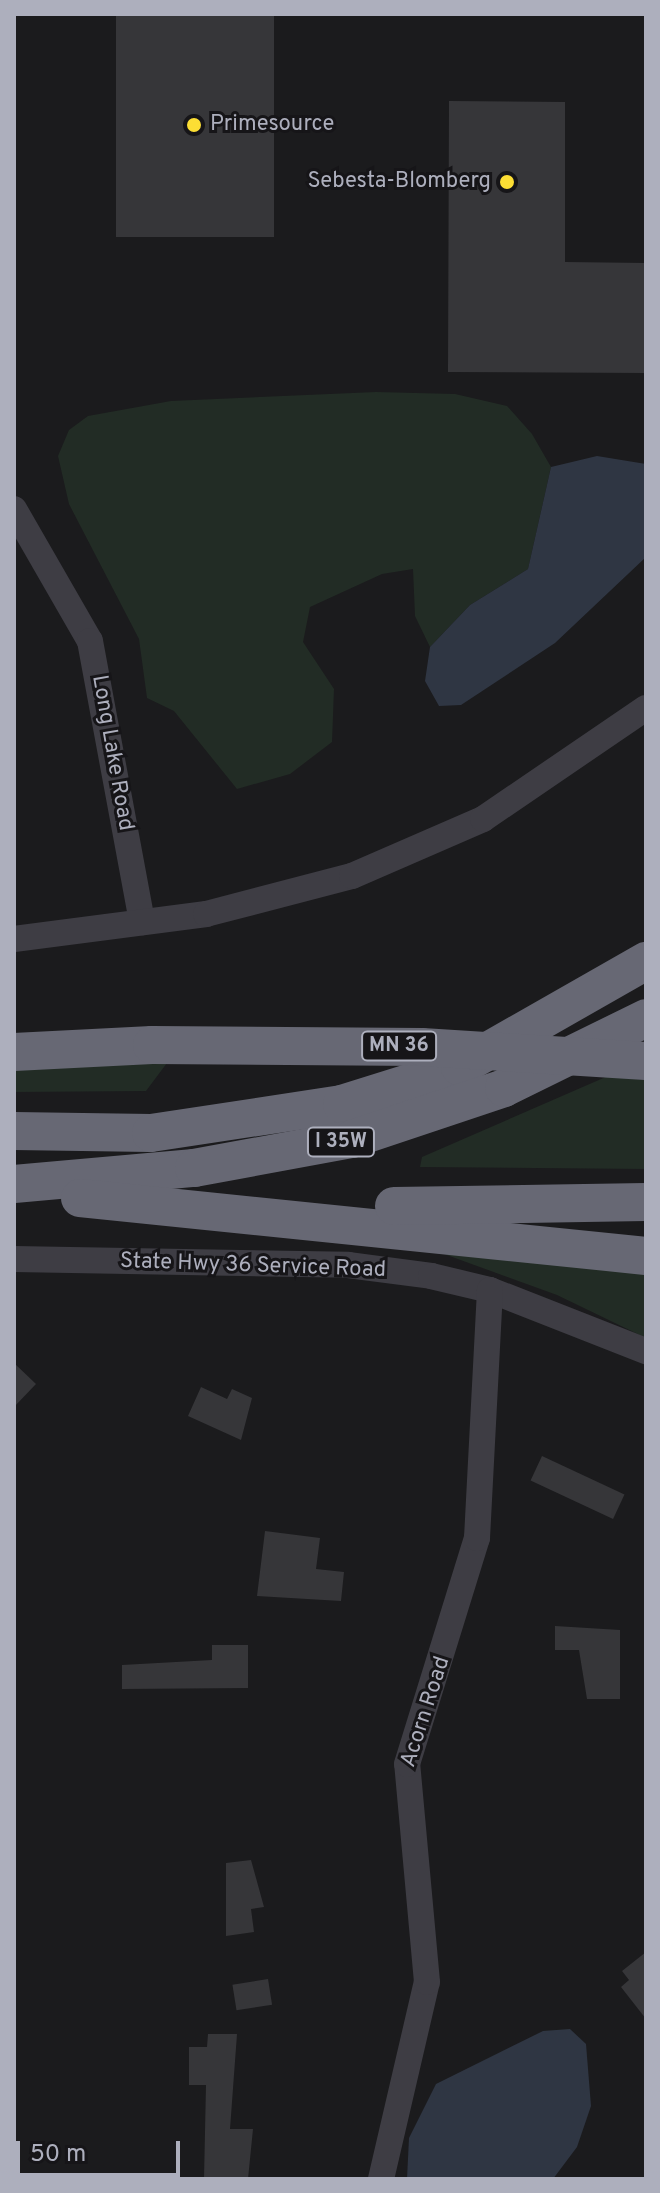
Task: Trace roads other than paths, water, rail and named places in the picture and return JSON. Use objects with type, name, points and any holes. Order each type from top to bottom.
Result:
[{"type":"highway","name":"I 35W","points":[[14,1131],[163,1132],[342,1104],[460,1067],[646,961]]},
{"type":"highway","name":"I 35W","points":[[14,1184],[194,1168],[352,1139],[504,1088],[646,1018]]},
{"type":"highway","name":"MN 36","points":[[14,1052],[152,1045],[422,1047],[646,1061]]},
{"type":"highway","points":[[14,1194],[183,1205],[646,1256]]},
{"type":"highway","points":[[183,1205],[646,1202]]},
{"type":"street","name":"Long Lake Road","points":[[14,509],[90,641],[142,922]]},
{"type":"street","points":[[14,939],[142,922],[276,899],[426,847],[545,783],[646,708]]},
{"type":"street","name":"State Hwy 36 Service Road","points":[[14,1259],[348,1265],[490,1290],[646,1351]]},
{"type":"street","name":"Acorn Road","points":[[381,2179],[427,1982],[405,1777],[477,1538],[490,1290]]},
{"type":"water","points":[[597,456],[646,464],[646,557],[555,643],[461,705],[439,706],[425,681],[430,647],[470,605],[528,569],[551,467]]},
{"type":"water","points":[[570,2029],[586,2044],[591,2106],[577,2147],[553,2179],[407,2179],[409,2138],[436,2084],[543,2031]]},
{"type":"place","name":"Primesource","points":[[194,125]]},
{"type":"place","name":"Sebesta-Blomberg","points":[[507,182]]}]
